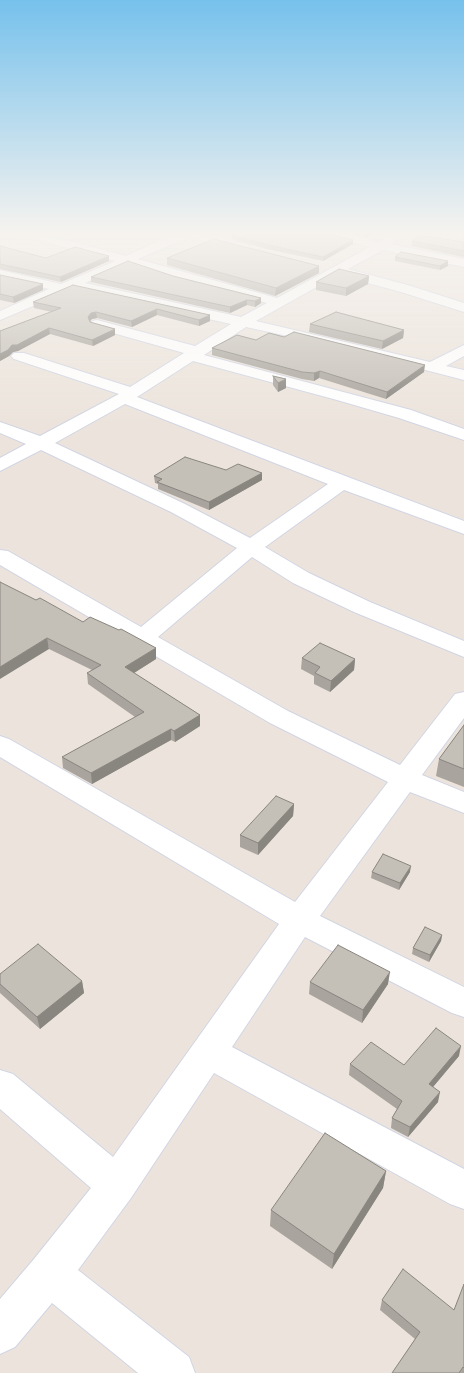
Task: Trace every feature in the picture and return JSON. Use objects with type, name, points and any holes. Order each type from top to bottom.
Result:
[{"type":"street","points":[[0,316],[45,295]]},
{"type":"street","points":[[112,295],[245,321],[464,375]]},
{"type":"street","points":[[252,295],[278,302]]},
{"type":"street","points":[[0,465],[128,395],[245,321],[291,295]]},
{"type":"street","points":[[426,295],[464,308]]},
{"type":"street","points":[[97,324],[405,414],[464,435]]},
{"type":"street","points":[[432,367],[464,350]]},
{"type":"street","points":[[19,356],[128,395],[342,483],[464,528]]},
{"type":"street","points":[[0,427],[41,443],[187,512],[220,529],[301,578],[362,607],[464,650]]},
{"type":"street","points":[[142,638],[250,548],[342,483]]},
{"type":"street","points":[[0,556],[279,717],[405,779],[464,803]]},
{"type":"street","points":[[0,1332],[49,1274],[117,1185],[299,920],[464,700]]},
{"type":"street","points":[[0,745],[299,920],[464,1003]]},
{"type":"street","points":[[209,1052],[464,1190]]},
{"type":"street","points":[[0,1086],[117,1185]]},
{"type":"street","points":[[49,1274],[174,1373]]},
{"type":"building","points":[[49,295],[119,295],[210,315],[199,320],[157,309],[131,321],[96,312],[91,313],[88,317],[90,322],[115,329],[92,340],[49,328],[17,345],[12,345],[8,350],[0,354],[0,331],[61,308],[33,302]]},
{"type":"building","points":[[175,295],[249,295],[261,298],[255,301],[247,300],[230,307]]},
{"type":"building","points":[[336,312],[404,330],[383,341],[310,324]]},
{"type":"building","points":[[294,332],[425,365],[387,392],[320,371],[314,373],[302,372],[212,348],[237,335],[256,340],[269,333],[284,337]]},
{"type":"building","points":[[273,376],[286,379],[278,383]]},
{"type":"building","points":[[185,457],[226,470],[238,464],[262,473],[209,502],[157,482],[162,479],[154,476]]},
{"type":"building","points":[[0,582],[36,600],[40,598],[83,622],[90,617],[119,630],[121,629],[156,648],[125,667],[200,715],[174,731],[171,729],[91,773],[62,757],[144,712],[87,673],[101,665],[47,638],[0,667]]},
{"type":"building","points":[[320,643],[355,659],[331,681],[315,673],[320,667],[302,658]]},
{"type":"building","points":[[464,725],[464,769],[439,759]]},
{"type":"building","points":[[276,796],[294,804],[258,843],[240,835]]},
{"type":"building","points":[[383,854],[411,866],[400,883],[372,872]]},
{"type":"building","points":[[425,927],[442,935],[430,955],[413,948]]},
{"type":"building","points":[[38,944],[82,981],[37,1017],[0,984],[0,974]]},
{"type":"building","points":[[338,945],[390,972],[363,1010],[310,982]]},
{"type":"building","points":[[436,1028],[461,1046],[429,1084],[440,1092],[410,1127],[392,1118],[402,1101],[350,1064],[371,1042],[404,1065]]},
{"type":"building","points":[[325,1133],[386,1171],[334,1254],[271,1210]]},
{"type":"building","points":[[403,1269],[454,1310],[464,1284],[464,1368],[459,1373],[392,1373],[420,1332],[382,1300]]}]
